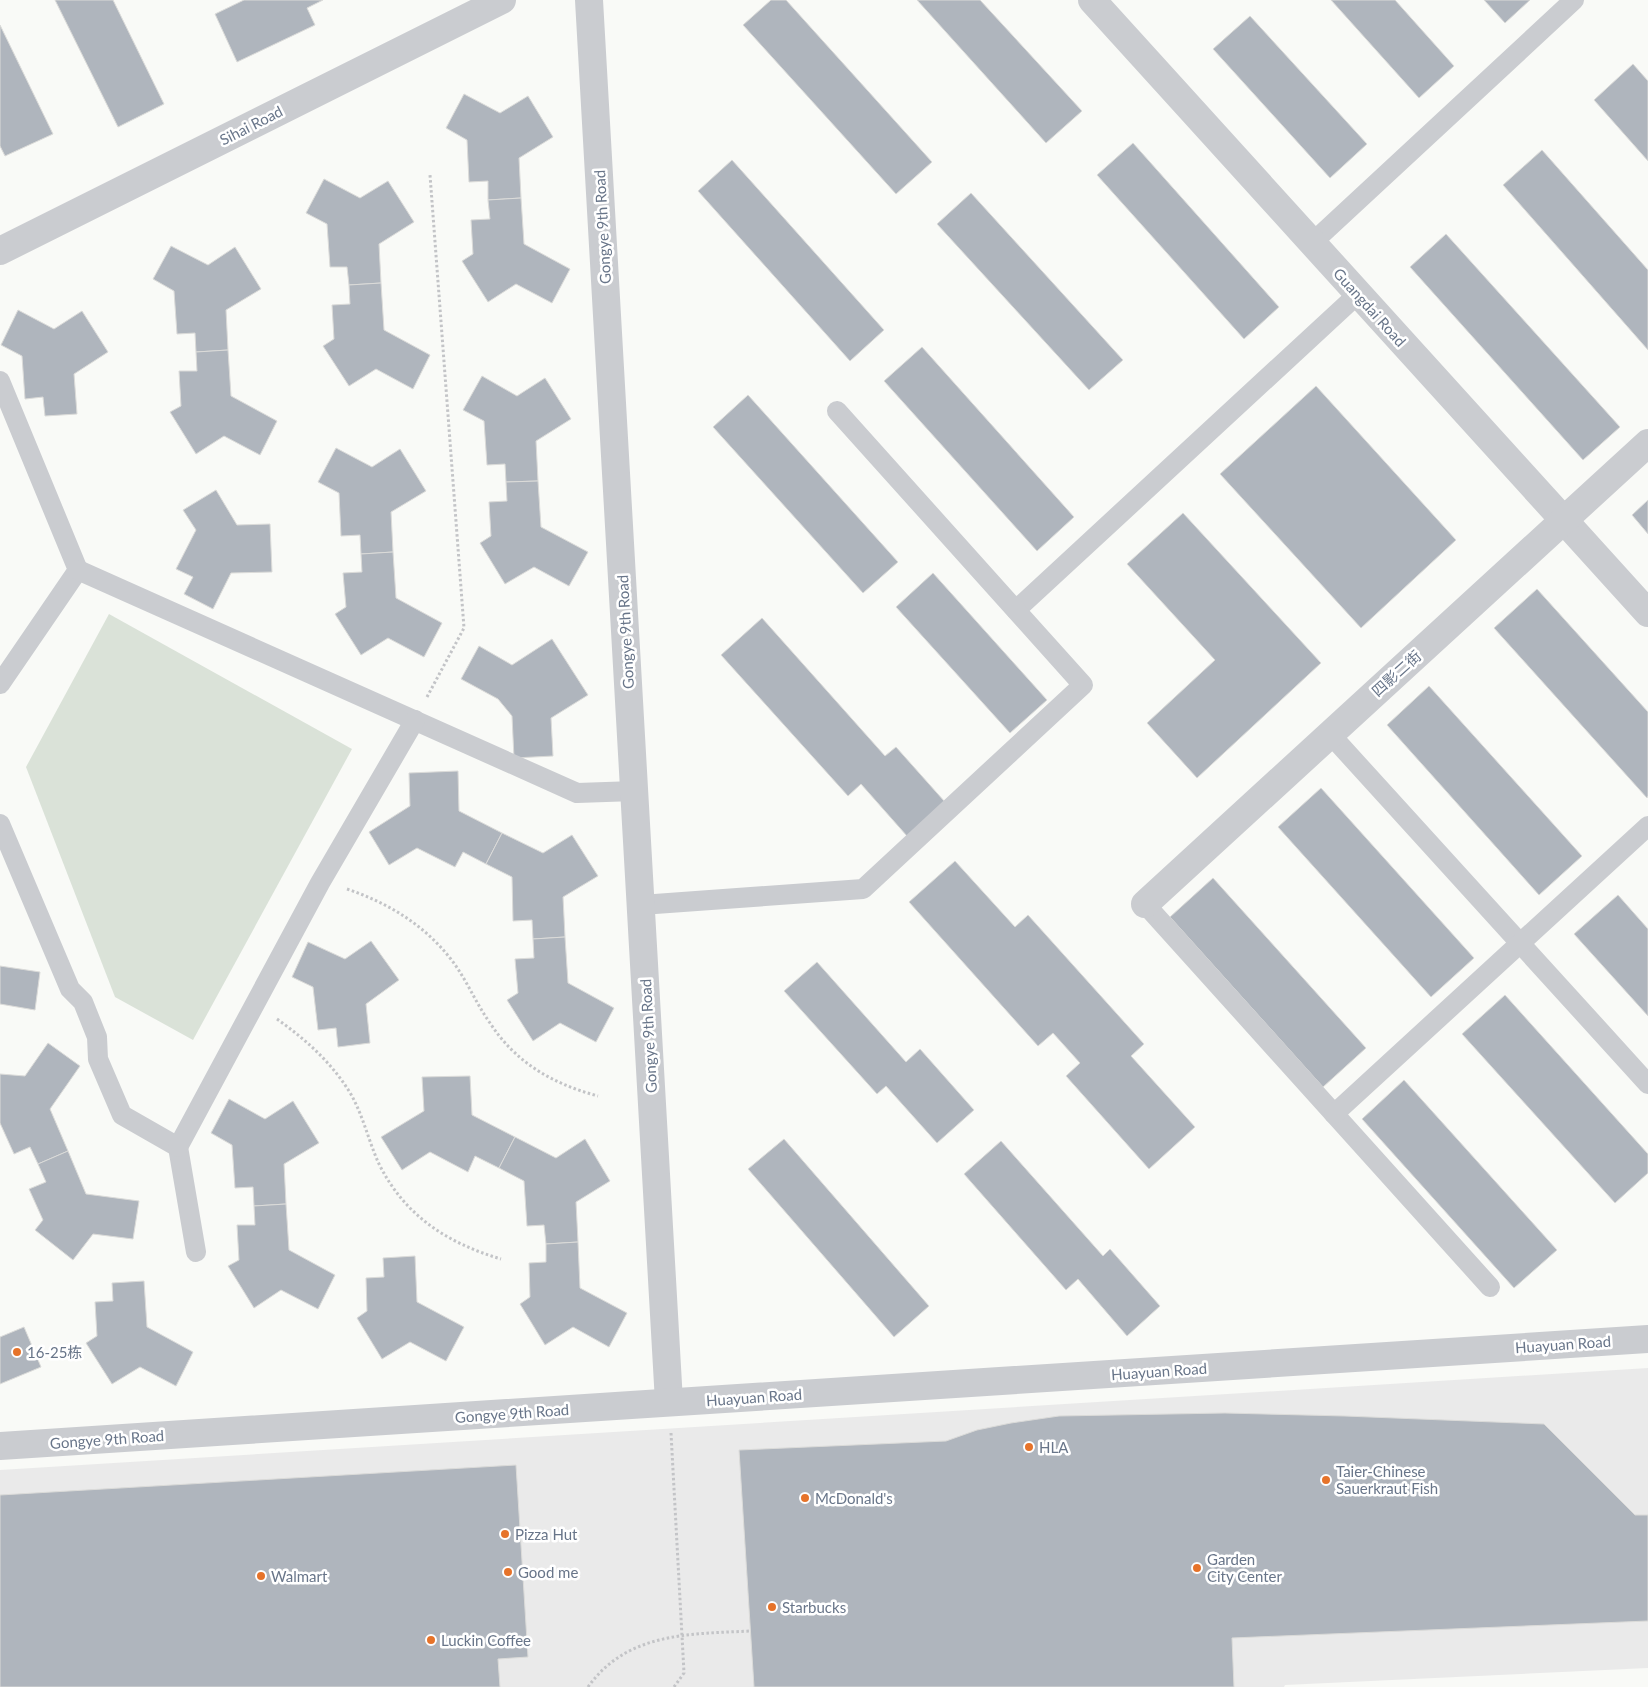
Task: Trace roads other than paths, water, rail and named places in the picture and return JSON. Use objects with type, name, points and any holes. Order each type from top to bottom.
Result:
[{"type":"street","name":"Sihai Road","points":[[0,251],[502,0]]},
{"type":"street","name":"Gongye 9th Road","points":[[0,1446],[669,1402],[589,0]]},
{"type":"street","name":"Guangdai Road","points":[[1092,0],[1648,613]]},
{"type":"street","name":"四影二街","points":[[1145,904],[1648,443]]},
{"type":"street","name":"Huayuan Road","points":[[669,1402],[1648,1339]]},
{"type":"lane","points":[[1312,243],[1574,0]]},
{"type":"lane","points":[[1016,610],[1358,294]]},
{"type":"lane","points":[[0,381],[78,570],[578,793],[635,791]]},
{"type":"lane","points":[[641,905],[863,889],[1083,685],[837,411]]},
{"type":"lane","points":[[0,684],[78,570]]},
{"type":"lane","points":[[196,1252],[178,1147],[320,883],[415,720]]},
{"type":"lane","points":[[1330,734],[1648,1084]]},
{"type":"lane","points":[[0,824],[70,989],[83,1002],[98,1037],[98,1059],[122,1115],[178,1147]]},
{"type":"lane","points":[[1334,1114],[1648,826]]},
{"type":"lane","points":[[1145,904],[1490,1287]]},
{"type":"place","name":"16-25栋","points":[[17,1352]]},
{"type":"place","name":"HLA","points":[[1029,1447]]},
{"type":"place","name":"Taier-Chinese Sauerkraut Fish","points":[[1326,1480]]},
{"type":"place","name":"McDonald's","points":[[805,1498]]},
{"type":"place","name":"Pizza Hut","points":[[505,1534]]},
{"type":"place","name":"Garden City Center","points":[[1197,1568]]},
{"type":"place","name":"Good me","points":[[508,1572]]},
{"type":"place","name":"Walmart","points":[[261,1576]]},
{"type":"place","name":"Starbucks","points":[[772,1607]]},
{"type":"place","name":"Luckin Coffee","points":[[431,1640]]}]
